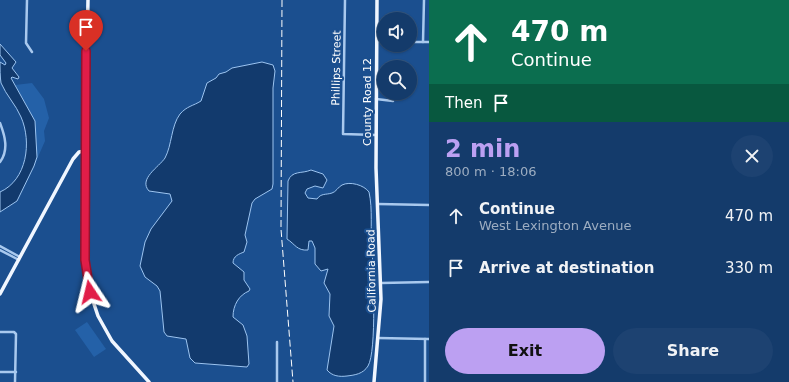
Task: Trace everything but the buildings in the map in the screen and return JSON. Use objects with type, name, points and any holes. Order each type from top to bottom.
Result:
[{"type":"main road","points":[[88,0],[85,151],[85,260],[90,292],[98,316],[112,340],[149,382]]},
{"type":"main road","name":"County Road 12","points":[[377,0],[377,12]]},
{"type":"main road","name":"County Road 12","points":[[377,41],[376,135],[378,204]]},
{"type":"main road","points":[[0,294],[75,156],[79,152],[85,151]]},
{"type":"main road","name":"California Road","points":[[378,204],[381,283],[378,338]]},
{"type":"main road","points":[[374,382],[378,338]]},
{"type":"street","points":[[27,0],[26,43],[32,52]]},
{"type":"street","name":"Phillips Street","points":[[345,0],[343,134],[376,135]]},
{"type":"street","points":[[423,42],[424,0]]},
{"type":"street","points":[[417,42],[429,42]]},
{"type":"street","points":[[376,99],[393,101]]},
{"type":"street","points":[[0,123],[5,136],[6,145],[4,155],[0,162]]},
{"type":"street","points":[[378,204],[429,205]]},
{"type":"street","points":[[0,246],[19,259]]},
{"type":"street","points":[[0,250],[19,259]]},
{"type":"street","points":[[381,283],[429,282]]},
{"type":"street","points":[[0,332],[14,332],[16,334],[15,382]]},
{"type":"street","points":[[378,338],[429,339]]},
{"type":"street","points":[[425,339],[425,382]]},
{"type":"street","points":[[277,342],[277,382]]},
{"type":"street","points":[[0,372],[16,372]]},
{"type":"shaded area","points":[[0,44],[16,62],[12,68],[19,77],[18,79],[11,78],[35,121],[37,157],[17,201],[0,212],[0,192],[16,179],[21,170],[25,159],[26,138],[21,117],[1,83],[0,62],[5,65],[6,63],[0,55]]},
{"type":"shaded area","points":[[262,62],[273,65],[275,71],[273,88],[273,184],[272,189],[255,199],[252,203],[245,235],[247,242],[244,252],[235,257],[233,261],[233,263],[244,272],[244,280],[250,289],[237,301],[234,308],[233,317],[243,325],[247,336],[249,364],[247,367],[195,363],[190,358],[186,339],[167,336],[164,332],[160,291],[157,286],[145,277],[140,266],[145,242],[151,229],[172,201],[170,194],[149,191],[146,187],[146,182],[151,173],[165,158],[175,124],[180,114],[201,101],[207,83],[216,78],[219,74],[232,68]]},
{"type":"shaded area","points":[[32,83],[44,99],[49,118],[44,131],[45,141],[34,166],[37,157],[35,121],[15,85]]},
{"type":"shaded area","points":[[311,170],[323,174],[327,180],[323,188],[315,186],[307,189],[305,193],[308,198],[317,199],[322,195],[330,194],[342,185],[349,183],[360,186],[369,192],[371,206],[371,240],[374,290],[373,344],[368,366],[359,374],[336,376],[327,370],[334,326],[329,316],[330,294],[324,283],[328,269],[321,271],[315,264],[315,248],[312,241],[309,241],[308,250],[304,250],[287,239],[288,181],[292,175]]},
{"type":"shaded area","points":[[87,322],[106,349],[94,357],[75,330]]},
{"type":"railway","points":[[282,0],[281,229],[293,382]]},
{"type":"route","points":[[86,51],[85,260],[90,292]]}]
